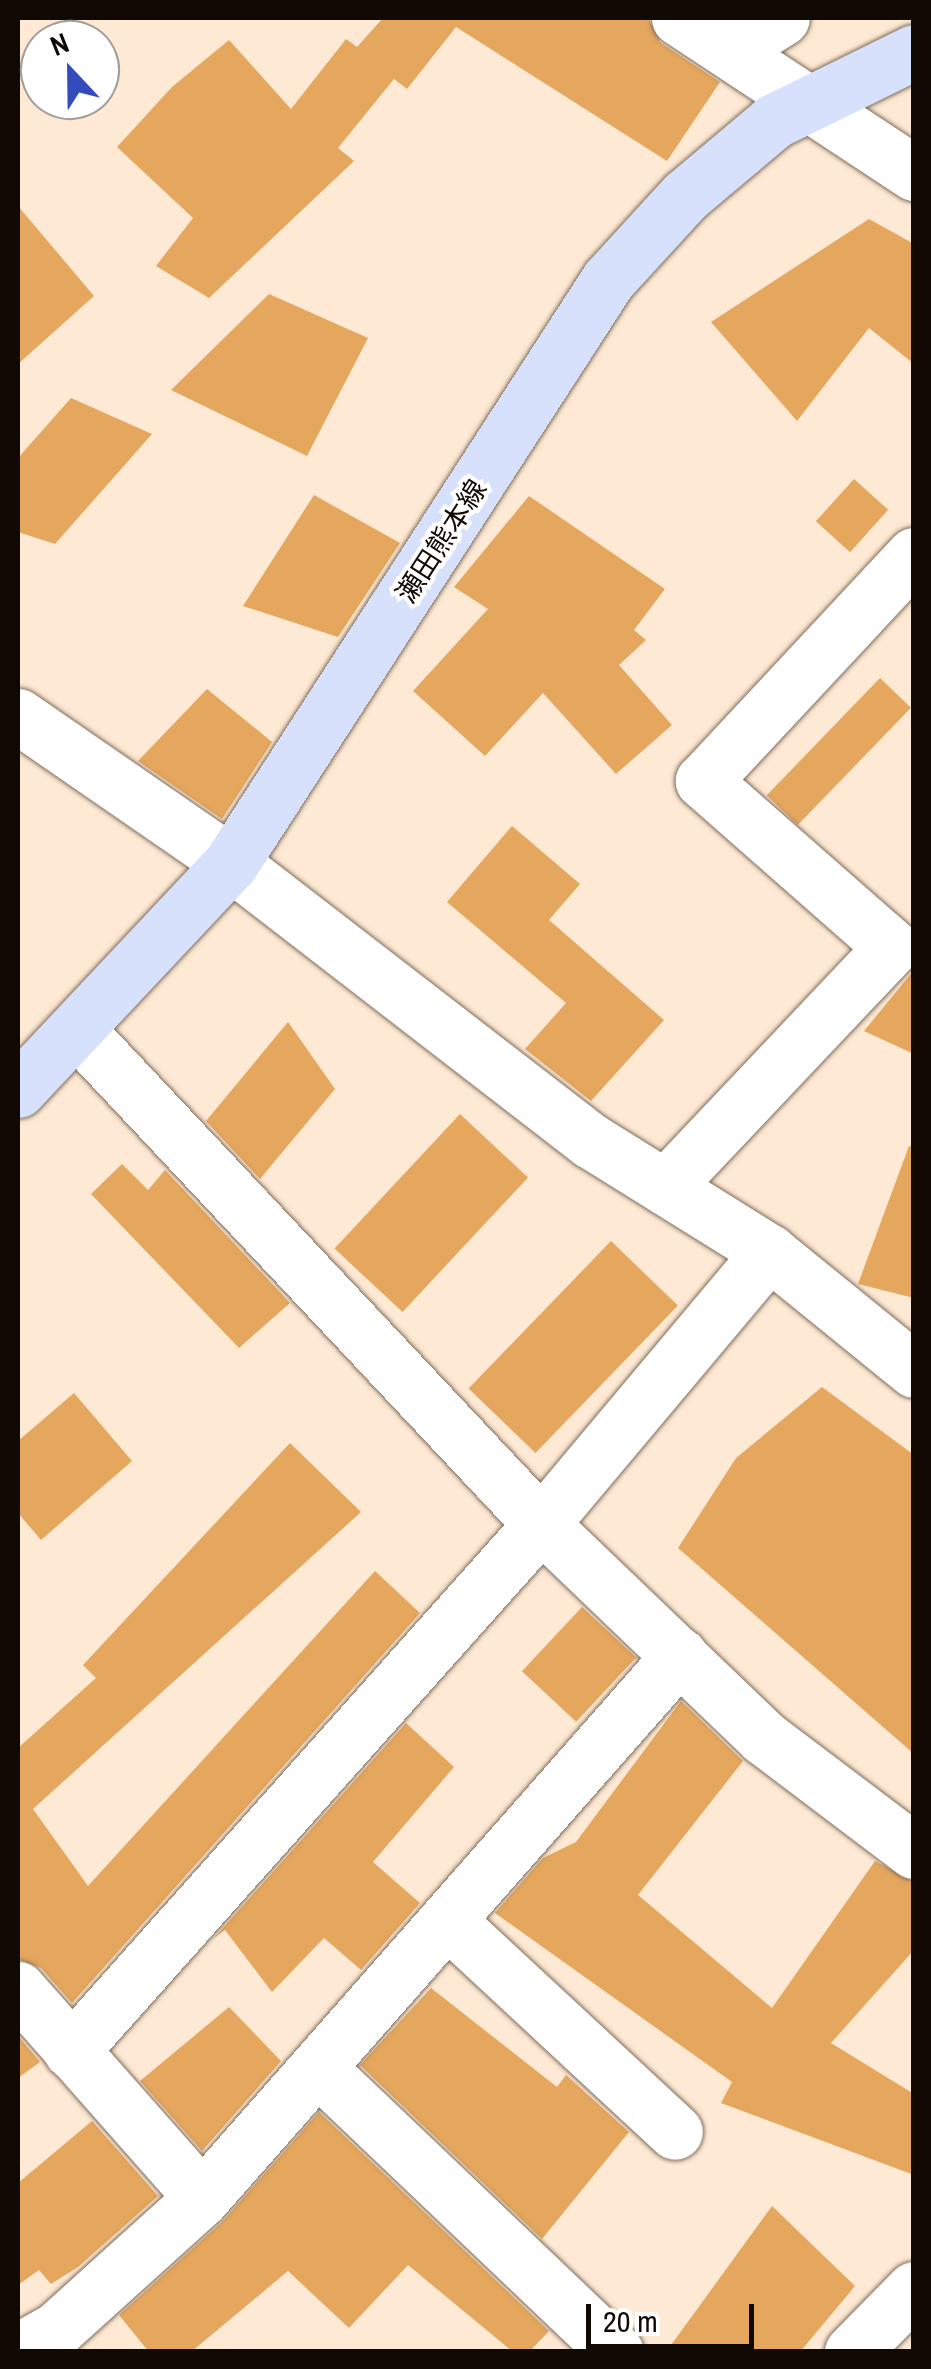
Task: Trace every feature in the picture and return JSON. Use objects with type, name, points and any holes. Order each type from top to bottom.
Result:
[{"type":"main road","name":"瀬田熊本線","points":[[18,1090],[79,1032],[231,863],[608,280],[685,196],[774,121],[914,52]]},
{"type":"street","points":[[679,18],[812,101],[914,173]]},
{"type":"street","points":[[730,50],[782,18]]},
{"type":"street","points":[[665,1187],[892,947],[703,781],[914,555]]},
{"type":"street","points":[[18,716],[231,863],[590,1141],[769,1252],[914,1370]]},
{"type":"street","points":[[79,1032],[541,1524],[763,1737],[914,1850]]},
{"type":"street","points":[[71,2051],[541,1524],[769,1252]]},
{"type":"street","points":[[49,2344],[202,2198],[321,2071],[447,1920],[680,1656]]},
{"type":"street","points":[[447,1920],[675,2132]]},
{"type":"street","points":[[18,1989],[202,2198]]},
{"type":"street","points":[[321,2071],[616,2352]]},
{"type":"street","points":[[852,2352],[914,2289]]},
{"type":"building","points":[[383,18],[648,18],[661,43],[720,82],[667,161],[456,27],[407,89],[394,79],[338,148],[354,161],[209,298],[156,266],[193,218],[117,147],[172,87],[229,40],[291,109],[346,39],[357,47]]},
{"type":"building","points":[[18,206],[94,296],[18,364]]},
{"type":"building","points":[[869,219],[914,244],[914,364],[869,328],[797,421],[711,322]]},
{"type":"building","points":[[269,294],[368,338],[307,456],[171,390]]},
{"type":"building","points":[[71,398],[152,434],[55,544],[18,532],[18,458]]},
{"type":"building","points":[[854,479],[888,510],[850,552],[816,521]]},
{"type":"building","points":[[314,495],[400,543],[338,637],[243,606]]},
{"type":"building","points":[[529,496],[665,589],[634,630],[646,640],[619,665],[672,725],[616,774],[543,693],[485,756],[413,691],[488,609],[454,587]]},
{"type":"building","points":[[880,678],[911,708],[798,825],[767,795]]},
{"type":"building","points":[[207,689],[272,742],[222,819],[138,761]]},
{"type":"building","points":[[512,826],[580,884],[549,920],[664,1020],[591,1101],[525,1049],[566,1003],[447,902]]},
{"type":"building","points":[[914,970],[914,1054],[864,1031]]},
{"type":"building","points":[[288,1022],[335,1089],[260,1179],[206,1121]]},
{"type":"building","points":[[460,1114],[528,1177],[403,1312],[335,1249]]},
{"type":"building","points":[[909,1146],[914,1147],[914,1298],[858,1284]]},
{"type":"building","points":[[122,1164],[148,1190],[165,1170],[290,1303],[239,1348],[91,1194]]},
{"type":"building","points":[[611,1241],[678,1306],[535,1453],[469,1388]]},
{"type":"building","points":[[822,1387],[914,1455],[914,1754],[678,1548],[736,1458]]},
{"type":"building","points":[[74,1393],[132,1461],[41,1540],[18,1513],[18,1441]]},
{"type":"building","points":[[290,1443],[361,1512],[33,1809],[88,1886],[375,1571],[420,1613],[72,2003],[41,1968],[18,1959],[18,1748],[96,1678],[83,1665]]},
{"type":"building","points":[[582,1607],[636,1657],[576,1722],[522,1671]]},
{"type":"building","points":[[681,1701],[743,1761],[638,1895],[772,2008],[875,1861],[914,1882],[914,1950],[831,2043],[914,2094],[914,2175],[721,2103],[732,2082],[495,1913],[543,1858],[576,1842]]},
{"type":"building","points":[[406,1723],[454,1767],[373,1862],[420,1903],[361,1970],[324,1938],[272,1992],[225,1930],[214,1938]]},
{"type":"building","points":[[431,1988],[557,2087],[566,2075],[629,2132],[542,2239],[360,2065]]},
{"type":"building","points":[[229,2007],[281,2061],[202,2151],[140,2081]]},
{"type":"building","points":[[18,2036],[40,2062],[18,2078]]},
{"type":"building","points":[[319,2112],[549,2331],[529,2352],[513,2352],[408,2265],[349,2328],[288,2271],[191,2352],[149,2352],[119,2315],[223,2221]]},
{"type":"building","points":[[92,2121],[158,2196],[78,2267],[51,2284],[39,2270],[18,2285],[18,2183]]},
{"type":"building","points":[[772,2206],[855,2286],[800,2352],[666,2352]]}]
